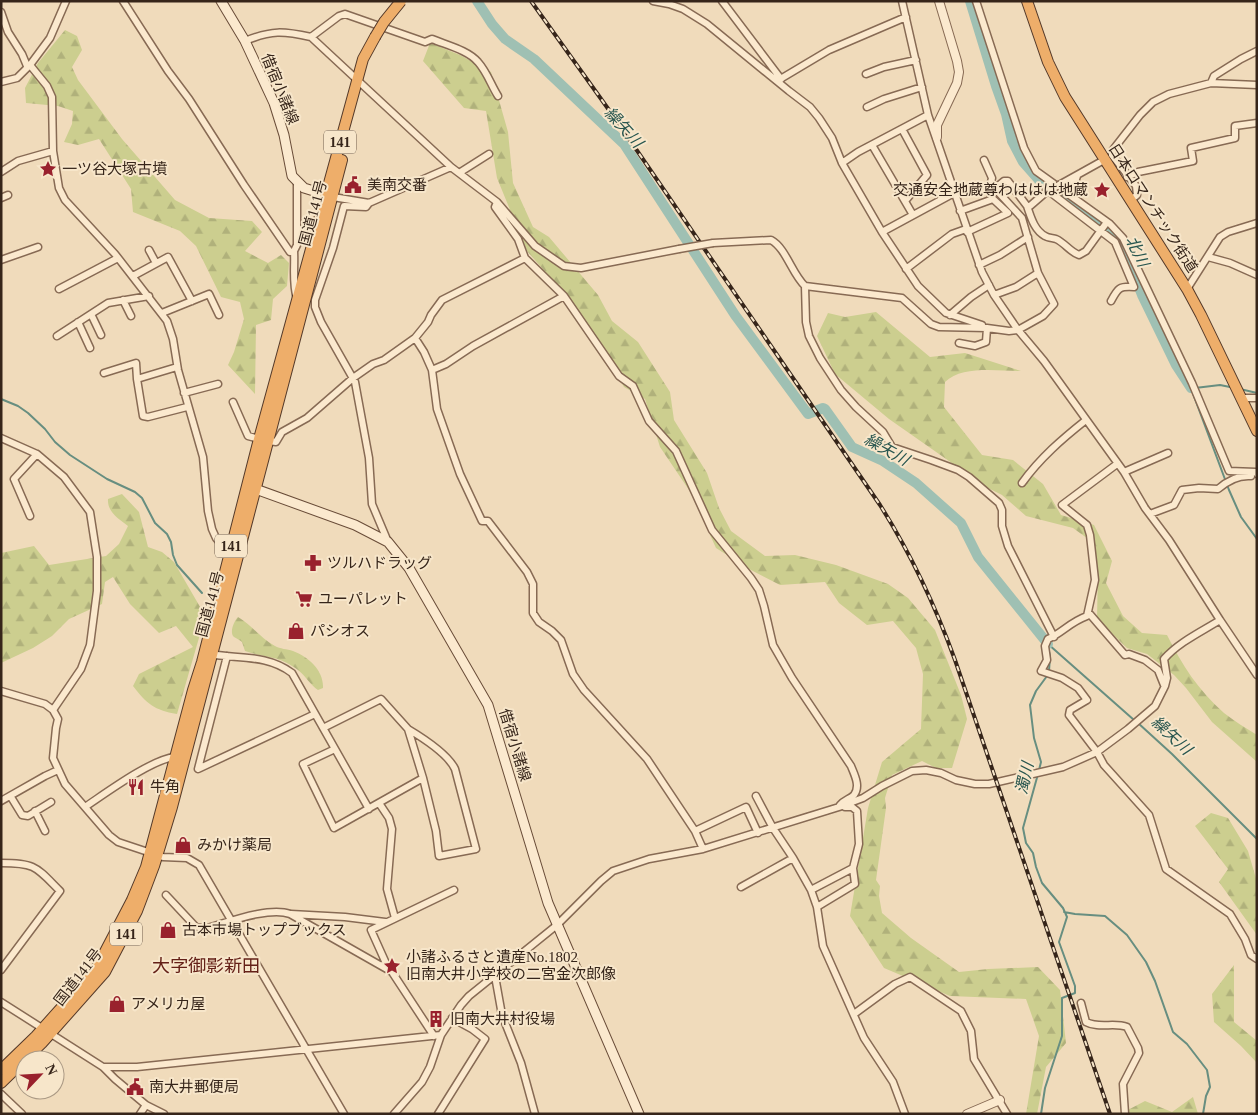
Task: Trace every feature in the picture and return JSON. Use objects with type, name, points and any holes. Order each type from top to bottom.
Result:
[{"type":"highway","name":"国道141号","points":[[1,1083],[47,1031],[96,969],[132,900],[153,853],[356,101],[356,85],[363,59],[374,37],[401,1]]},
{"type":"highway","name":"日本ロマンチック街道","points":[[1027,1],[1056,81],[1130,202],[1187,289],[1257,431]]},
{"type":"highway","name":"国道141号","points":[[264,440],[297,299],[329,196]]},
{"type":"highway","name":"国道141号","points":[[153,853],[175,757],[208,654],[230,550],[251,488]]},
{"type":"highway","name":"国道141号","points":[[1,1070],[47,1031]]},
{"type":"main road","name":"借宿小諸線","points":[[221,1],[245,41],[274,103],[284,135],[292,176],[297,182]]},
{"type":"main road","points":[[297,182],[304,188],[329,196]]},
{"type":"main road","name":"借宿小諸線","points":[[251,488],[355,524],[388,542],[409,568],[488,705],[548,903],[639,1114]]},
{"type":"street","points":[[1,82],[17,78],[28,66],[50,38],[66,1]]},
{"type":"street","points":[[123,1],[290,252],[294,251]]},
{"type":"street","points":[[653,1],[669,4],[707,24],[779,80],[810,107],[832,138],[842,163],[882,232],[918,286],[946,314],[987,328]]},
{"type":"street","points":[[722,1],[779,80]]},
{"type":"street","points":[[902,1],[928,115],[937,137],[966,230],[979,265],[994,295],[1124,472],[1257,675]]},
{"type":"street","points":[[937,137],[937,125],[957,83],[959,72],[939,1]]},
{"type":"street","points":[[976,1],[1024,148],[1036,171],[1107,222],[1123,238],[1192,383],[1229,471],[1256,472],[1257,475]]},
{"type":"street","points":[[1,12],[8,32],[28,66],[47,86],[52,97],[53,151],[58,188],[65,200],[118,258],[149,296],[162,313],[170,329],[187,407],[199,439],[203,457],[208,511],[212,529],[222,546],[230,550]]},
{"type":"street","points":[[311,37],[339,16],[345,14],[425,42],[432,39],[466,53],[477,60],[490,79],[498,96]]},
{"type":"street","points":[[779,80],[829,50],[906,17]]},
{"type":"street","points":[[245,41],[273,32],[289,32],[311,37],[356,85],[459,173],[497,202],[536,246],[564,266],[581,268],[712,244],[771,240],[778,246],[799,281],[806,286],[902,298],[931,324],[939,327],[987,328],[1009,331],[1018,330],[1043,316],[1054,304],[1038,273],[1022,218],[999,193],[998,186],[1004,181],[1008,181],[1027,206],[1039,232],[1046,237],[1057,239],[1079,255],[1086,251],[1107,222]]},
{"type":"street","points":[[1211,83],[1214,76],[1257,51]]},
{"type":"street","points":[[866,74],[884,67],[916,60]]},
{"type":"street","points":[[1130,202],[1138,195],[1136,186],[1112,155],[1112,151],[1140,115],[1153,102],[1169,94],[1211,83],[1257,85]]},
{"type":"street","points":[[867,107],[884,99],[922,87]]},
{"type":"street","points":[[842,163],[928,115]]},
{"type":"street","points":[[1127,176],[1138,172],[1193,162],[1191,148],[1235,138],[1235,126],[1257,123]]},
{"type":"street","points":[[902,129],[927,175],[905,201]]},
{"type":"street","points":[[872,145],[913,215]]},
{"type":"street","points":[[1,172],[18,161],[53,151]]},
{"type":"street","points":[[459,173],[489,154]]},
{"type":"street","points":[[906,269],[952,234],[1008,213],[993,199],[989,191],[992,178],[984,160]]},
{"type":"street","points":[[1027,206],[1030,206],[1045,191],[1104,160]]},
{"type":"street","points":[[329,196],[369,203],[452,167]]},
{"type":"street","points":[[1063,191],[1076,179],[1078,174]]},
{"type":"street","points":[[297,182],[297,245],[294,251],[294,288],[297,299]]},
{"type":"street","points":[[1045,191],[1115,242],[1134,288],[1123,286],[1118,290],[1112,301]]},
{"type":"street","points":[[882,232],[954,193]]},
{"type":"street","points":[[960,211],[993,199]]},
{"type":"street","points":[[497,202],[495,207],[518,239],[525,258],[564,296],[619,376],[633,386],[649,421],[676,451],[712,530],[759,590],[773,645],[792,678],[851,766],[857,781],[853,796],[842,802],[839,807]]},
{"type":"street","points":[[369,203],[366,208],[344,206],[333,248],[315,300],[315,307],[321,322],[353,378],[368,458],[372,504],[388,542]]},
{"type":"street","points":[[1187,289],[1220,237],[1228,232],[1257,223]]},
{"type":"street","points":[[979,265],[1000,255],[1028,237]]},
{"type":"street","points":[[1,260],[38,247]]},
{"type":"street","points":[[149,250],[156,264]]},
{"type":"street","points":[[133,276],[168,257],[192,301]]},
{"type":"street","points":[[1208,257],[1230,263],[1257,275]]},
{"type":"street","points":[[59,289],[118,258]]},
{"type":"street","points":[[232,402],[248,436],[276,442],[282,432],[307,418],[353,378],[373,364],[384,360],[415,338],[442,300],[525,258]]},
{"type":"street","points":[[994,295],[1016,287],[1038,273]]},
{"type":"street","points":[[950,315],[970,297],[989,285]]},
{"type":"street","points":[[806,286],[806,322],[809,336],[820,358],[841,390],[856,407],[883,432],[892,447],[958,470],[970,477],[999,503],[1002,510],[1002,526],[1008,546],[1049,641],[1047,660],[1041,671],[1062,678],[1078,688],[1086,700],[1070,710],[1069,715],[1097,752],[1104,765],[1149,816],[1166,869],[1230,914],[1245,939],[1251,955],[1257,959]]},
{"type":"street","points":[[162,313],[209,294],[219,315]]},
{"type":"street","points":[[57,336],[108,303],[149,296]]},
{"type":"street","points":[[432,370],[446,364],[473,346],[564,296]]},
{"type":"street","points":[[123,300],[130,316]]},
{"type":"street","points":[[91,314],[101,335]]},
{"type":"street","points":[[78,322],[90,348]]},
{"type":"street","points":[[959,343],[975,346],[986,342],[987,328]]},
{"type":"street","points":[[415,338],[432,370],[437,409],[460,474],[482,521],[488,521],[527,572],[533,584],[533,613],[539,622],[561,640],[573,674],[588,695],[647,758],[695,831],[703,849]]},
{"type":"street","points":[[104,373],[136,364],[143,416],[148,417],[187,407]]},
{"type":"street","points":[[137,380],[177,368]]},
{"type":"street","points":[[184,393],[218,384]]},
{"type":"street","points":[[1241,398],[1257,398]]},
{"type":"street","points":[[1022,483],[1033,467],[1086,420]]},
{"type":"street","points":[[1,438],[37,454],[64,477],[90,512],[97,557],[97,591],[90,645],[81,669],[53,710]]},
{"type":"street","points":[[1124,472],[1168,453]]},
{"type":"street","points":[[30,516],[14,479],[37,454]]},
{"type":"street","points":[[1049,641],[1070,624],[1087,616],[1095,580],[1090,535],[1087,525],[1062,505],[1117,464]]},
{"type":"street","points":[[1150,514],[1174,505],[1182,490],[1198,488],[1218,489],[1235,478],[1257,475]]},
{"type":"street","points":[[1088,612],[1125,655],[1129,654],[1145,660],[1158,670],[1165,686]]},
{"type":"street","points":[[394,1114],[422,1082],[430,1067],[437,1036],[469,996],[557,924],[601,880],[613,871],[649,859],[703,849],[839,807],[863,798],[912,771],[926,770],[941,773],[956,780],[975,784],[989,784],[1063,766],[1097,752],[1155,706],[1167,678],[1164,659],[1183,643],[1220,620]]},
{"type":"street","points":[[208,654],[256,658],[284,666],[292,672],[369,809]]},
{"type":"street","points":[[227,656],[198,769],[316,714]]},
{"type":"street","points":[[1,690],[45,704],[53,710],[58,719],[53,758],[58,770],[65,784],[109,835],[118,842],[163,857],[188,858],[199,865],[344,1114]]},
{"type":"street","points":[[323,728],[381,699],[408,729],[422,736],[452,763],[476,849],[439,856],[436,831],[408,729]]},
{"type":"street","points":[[334,749],[303,764],[334,828],[423,778]]},
{"type":"street","points":[[85,807],[123,781],[166,758],[175,757]]},
{"type":"street","points":[[1,801],[58,770]]},
{"type":"street","points":[[756,796],[810,890],[817,907],[823,946],[864,1038],[893,1082],[905,1114]]},
{"type":"street","points":[[11,797],[22,815],[28,816],[51,802]]},
{"type":"street","points":[[379,803],[389,818],[392,829],[387,888],[395,918]]},
{"type":"street","points":[[695,831],[746,806],[758,833]]},
{"type":"street","points":[[817,907],[856,884],[853,868],[859,844],[857,811],[852,807],[839,807]]},
{"type":"street","points":[[35,812],[45,831]]},
{"type":"street","points":[[741,887],[793,858]]},
{"type":"street","points":[[1,863],[27,864],[38,869],[60,891],[1,970]]},
{"type":"street","points":[[810,890],[853,868]]},
{"type":"street","points":[[437,1036],[389,970],[371,930],[454,890]]},
{"type":"street","points":[[166,895],[195,926],[204,929],[262,912],[279,911],[290,914],[345,917],[387,922]]},
{"type":"street","points":[[290,914],[389,970]]},
{"type":"street","points":[[495,976],[502,1016],[521,1063],[534,1114]]},
{"type":"street","points":[[854,1014],[895,984],[910,977],[961,1011],[971,1031],[974,1059],[1007,1114]]},
{"type":"street","points":[[1081,1003],[1086,1022],[1092,1025],[1122,1025],[1127,1027],[1138,1048],[1139,1053],[1123,1084],[1125,1114]]},
{"type":"street","points":[[2,1004],[103,1066],[115,1079],[146,1105],[164,1114]]},
{"type":"street","points":[[438,1114],[485,1039],[452,1018]]},
{"type":"street","points":[[103,1066],[137,1067],[437,1036]]},
{"type":"street","points":[[1,1094],[22,1114]]},
{"type":"street","points":[[968,1114],[1000,1100]]},
{"type":"street","points":[[140,1114],[146,1105]]},
{"type":"green space","points":[[65,30],[77,36],[82,50],[72,67],[78,80],[122,139],[175,200],[209,218],[252,221],[262,232],[245,251],[268,263],[281,255],[289,263],[287,286],[273,299],[271,320],[256,325],[255,394],[228,365],[244,319],[240,302],[221,297],[196,246],[180,231],[133,212],[131,189],[99,139],[78,145],[64,142],[72,124],[73,111],[58,106],[26,103],[25,88],[38,63]]},
{"type":"green space","points":[[430,43],[460,55],[491,72],[508,132],[513,183],[533,227],[549,237],[598,295],[612,321],[638,342],[670,392],[674,420],[707,473],[719,508],[731,531],[765,556],[795,555],[836,565],[888,584],[908,598],[935,630],[961,695],[967,719],[952,768],[936,768],[922,761],[892,775],[885,798],[886,808],[876,880],[880,886],[879,896],[882,913],[911,938],[959,972],[1038,967],[1060,990],[1066,1043],[1046,1067],[1037,1114],[1026,1114],[1039,1036],[1026,999],[950,996],[884,968],[850,916],[868,808],[882,762],[921,729],[923,674],[916,648],[893,621],[867,625],[839,603],[825,582],[780,585],[749,569],[716,548],[691,493],[660,447],[645,399],[624,387],[577,308],[527,251],[497,178],[486,111],[464,108],[423,61]]},
{"type":"green space","points":[[876,312],[930,357],[965,353],[1021,371],[981,370],[961,373],[952,377],[945,382],[944,407],[982,455],[1013,460],[1043,484],[1061,515],[1094,525],[1112,561],[1106,583],[1123,616],[1142,633],[1167,635],[1185,667],[1206,695],[1224,713],[1257,735],[1257,762],[1212,722],[1174,675],[1147,654],[1127,648],[1097,619],[1098,568],[1091,541],[1073,528],[1026,516],[1002,495],[968,478],[949,461],[889,419],[835,374],[817,336],[828,313],[845,317]]},
{"type":"green space","points":[[122,494],[139,512],[148,547],[162,552],[174,562],[203,612],[203,624],[177,714],[152,705],[133,686],[139,674],[193,647],[176,626],[159,633],[130,604],[113,577],[105,582],[102,604],[69,619],[52,636],[33,648],[1,663],[1,553],[34,546],[49,565],[106,556],[119,544],[128,526],[114,515],[108,504],[108,499]]},
{"type":"green space","points":[[238,617],[270,643],[279,648],[293,651],[310,661],[321,676],[323,688],[318,690],[301,672],[285,662],[245,651],[242,642],[234,637],[232,633]]},
{"type":"green space","points":[[1211,813],[1228,818],[1248,851],[1257,882],[1257,935],[1219,882],[1228,869],[1195,826]]},
{"type":"green space","points":[[1234,965],[1234,1022],[1257,1041],[1257,1063],[1214,1022],[1212,994]]},
{"type":"green space","points":[[1193,1097],[1198,1114],[1126,1114],[1124,1112],[1145,1101],[1172,1112]]},
{"type":"waterway","name":"繰矢川","points":[[477,1],[492,24],[505,39],[534,59],[624,144],[735,315],[808,414],[823,408],[825,409],[852,447],[883,461],[916,483],[961,523],[978,557],[1048,644]]},
{"type":"waterway","name":"北川","points":[[970,1],[1006,114],[1012,141],[1023,162],[1038,179],[1113,234],[1124,249],[1142,295],[1176,365],[1191,388]]},
{"type":"waterway","points":[[1195,388],[1220,385],[1230,387]]},
{"type":"waterway","points":[[1240,389],[1257,393]]},
{"type":"waterway","name":"北川","points":[[1192,391],[1229,490],[1241,517],[1257,539]]},
{"type":"waterway","points":[[1,399],[18,406],[28,413],[70,455],[107,479],[135,492],[142,498],[155,523],[167,534],[177,565],[202,593]]},
{"type":"waterway","name":"繰矢川","points":[[1048,644],[1134,720]]},
{"type":"waterway","name":"濁川","points":[[1048,647],[1050,656],[1049,671]]},
{"type":"waterway","name":"濁川","points":[[1039,770],[1041,762],[1034,738],[1030,705],[1036,691],[1047,676]]},
{"type":"waterway","name":"繰矢川","points":[[1138,723],[1172,754],[1257,839]]},
{"type":"waterway","points":[[1038,774],[1023,828],[1026,843],[1033,853],[1042,883],[1063,908],[1067,917],[1059,942],[1075,986],[1075,993],[1062,998],[1062,1036],[1045,1088],[1041,1114]]},
{"type":"waterway","points":[[1064,912],[1105,916],[1127,935],[1146,962],[1155,981],[1173,1032],[1187,1044],[1207,1070],[1210,1087],[1206,1096],[1203,1114]]},
{"type":"railway","points":[[531,1],[614,117],[880,505],[912,561],[931,600],[955,660],[1110,1114]]},
{"type":"place","name":"一ツ谷大塚古墳","points":[[48,169]]},
{"type":"place","name":"美南交番","points":[[353,185]]},
{"type":"place","name":"交通安全地蔵尊わははは地蔵","points":[[1102,190]]},
{"type":"place","name":"ツルハドラッグ","points":[[313,563]]},
{"type":"place","name":"ユーパレット","points":[[304,599]]},
{"type":"place","name":"パシオス","points":[[296,631]]},
{"type":"place","name":"牛角","points":[[136,787]]},
{"type":"place","name":"みかけ薬局","points":[[183,845]]},
{"type":"place","name":"古本市場トップブックス","points":[[168,930]]},
{"type":"place","name":"小諸ふるさと遺産No.1802 旧南大井小学校の二宮金次郎像","points":[[392,966]]},
{"type":"place","name":"アメリカ屋","points":[[117,1004]]},
{"type":"place","name":"旧南大井村役場","points":[[436,1019]]},
{"type":"place","name":"南大井郵便局","points":[[135,1087]]},
{"type":"district","name":"大字御影新田","points":[[206,966]]}]
